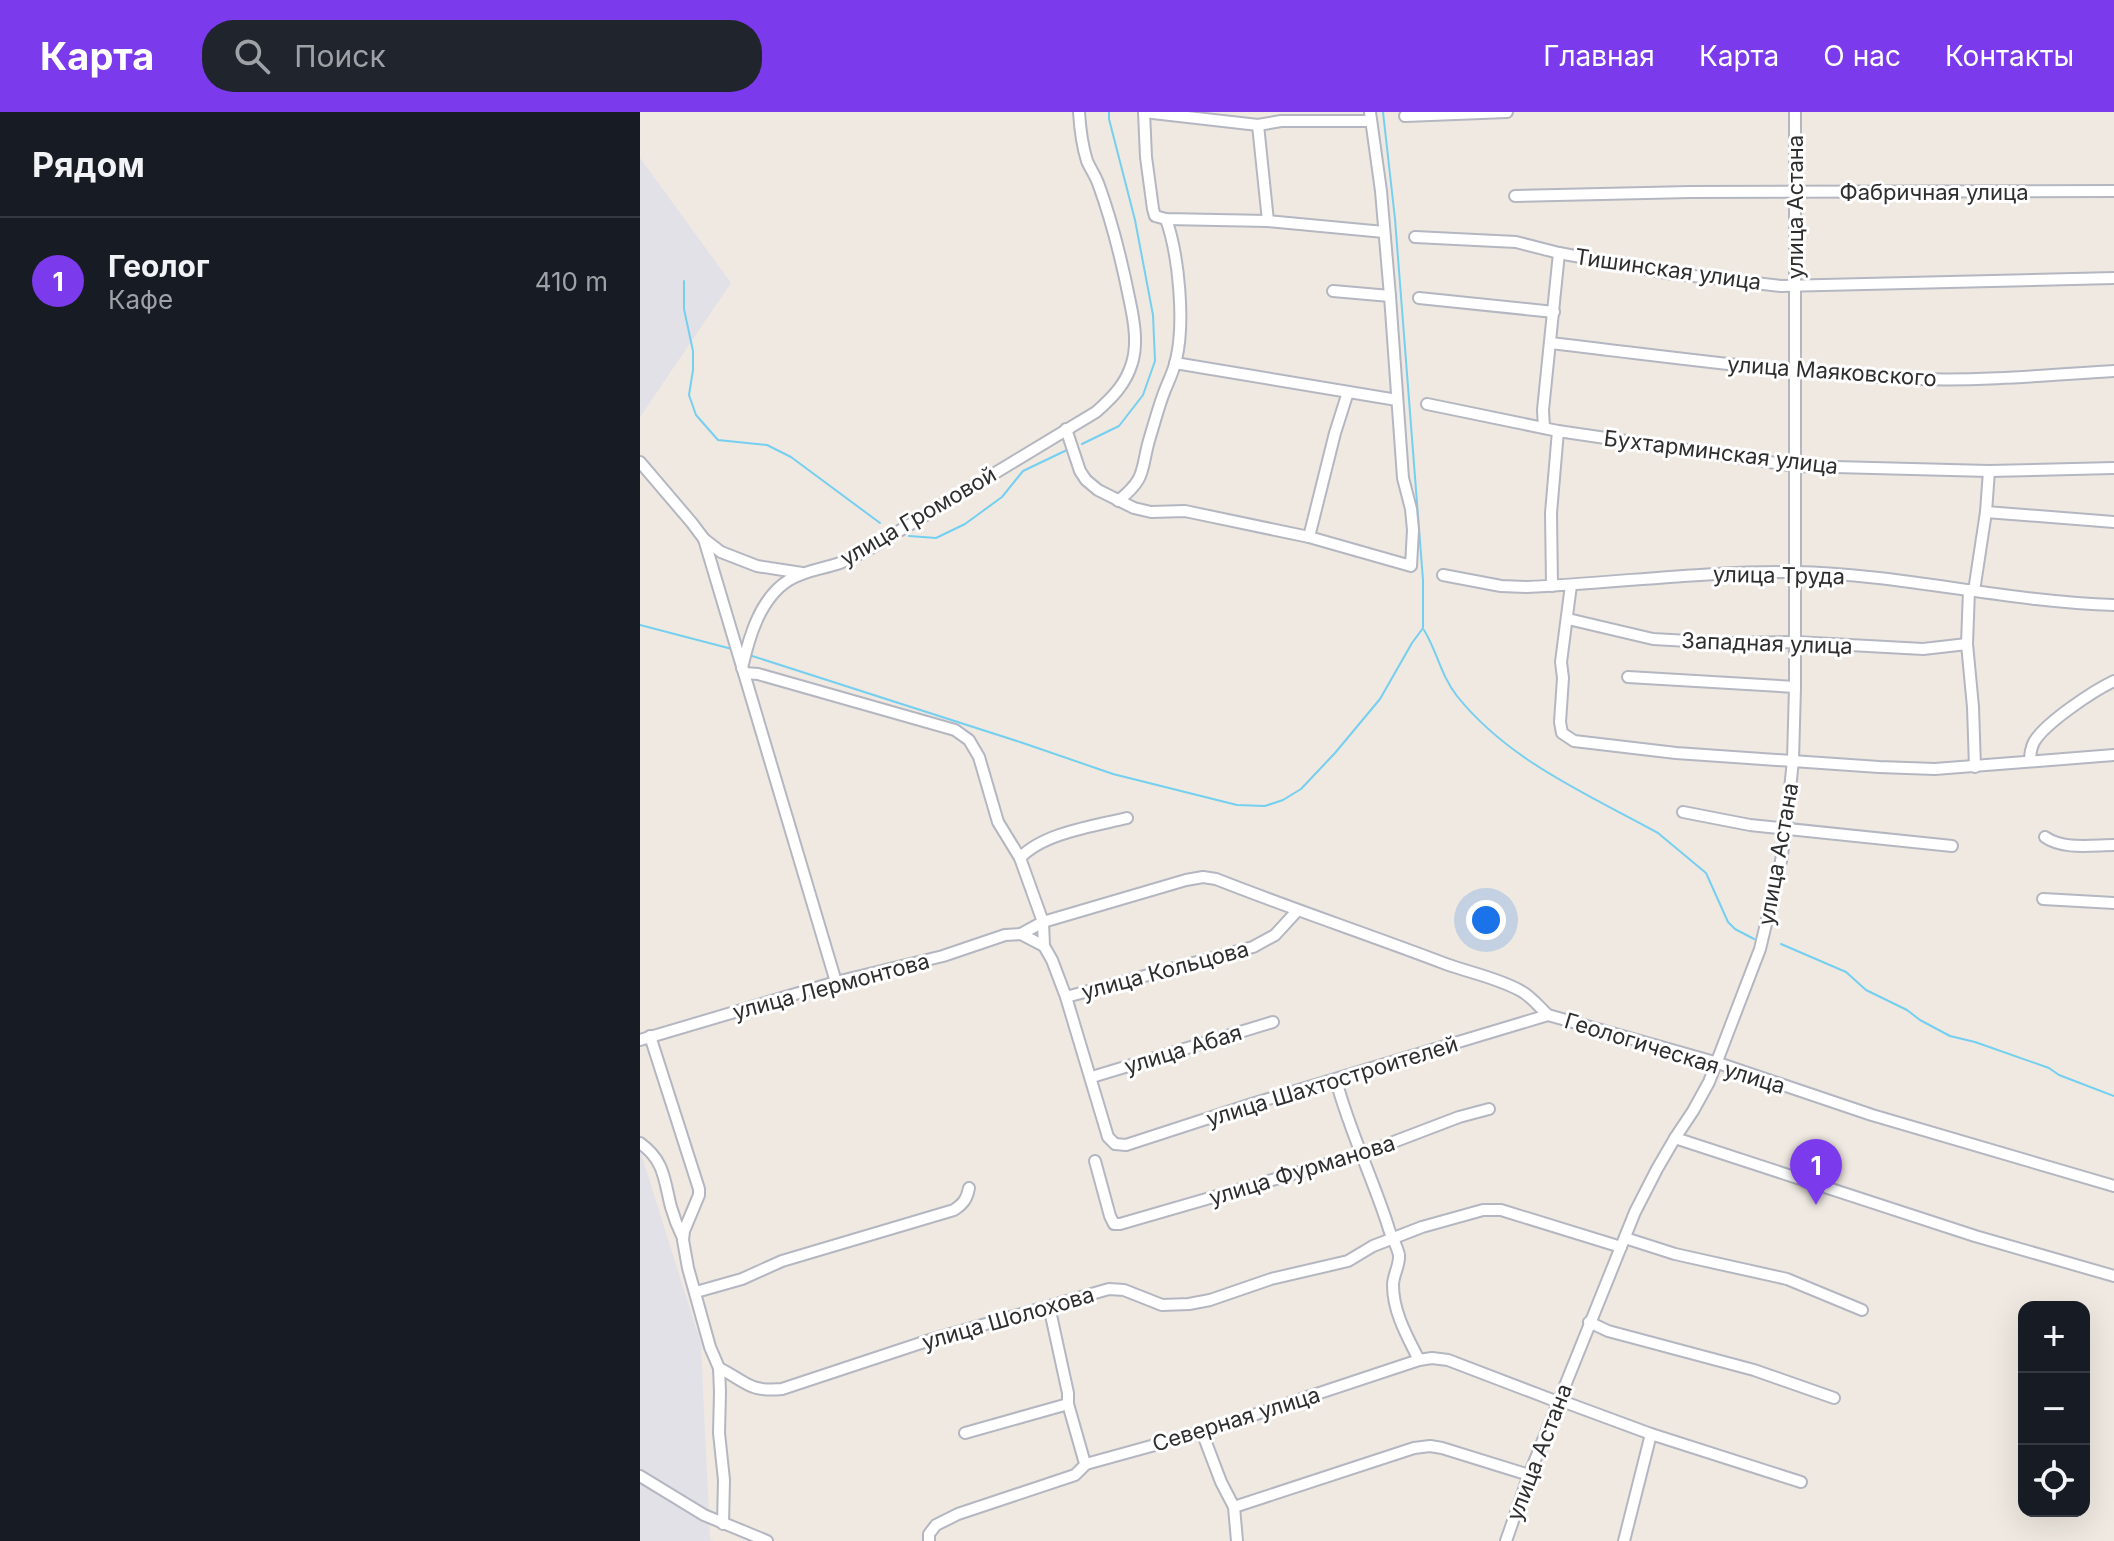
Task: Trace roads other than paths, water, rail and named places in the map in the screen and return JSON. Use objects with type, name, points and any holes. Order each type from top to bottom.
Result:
[{"type":"street","name":"улица Громовой","points":[[743,670],[752,632],[768,602],[787,582],[871,548],[1096,412],[1115,395],[1126,379],[1135,349],[1133,318],[1122,266],[1097,181],[1087,161],[1079,112]]},
{"type":"street","points":[[1066,429],[1086,480],[1118,501],[1151,512],[1185,511],[1309,537],[1411,566],[1413,530],[1403,478],[1390,296],[1371,116],[1258,125],[1144,112],[1153,209],[1171,233],[1180,298],[1179,344],[1149,440],[1144,468],[1137,484],[1118,501]]},
{"type":"street","points":[[1405,116],[1507,112]]},
{"type":"street","name":"улица Астана","points":[[1506,1541],[1558,1401],[1635,1212],[1675,1138],[1698,1104],[1718,1063],[1763,942],[1781,861],[1793,760],[1795,687],[1795,112]]},
{"type":"street","points":[[1258,125],[1268,221]]},
{"type":"street","name":"Фабричная улица","points":[[1515,196],[1690,192],[2114,191]]},
{"type":"street","points":[[1161,218],[1268,221],[1384,232]]},
{"type":"street","name":"Тишинская улица","points":[[1415,237],[1516,242],[1667,273],[1794,286],[2114,278]]},
{"type":"street","points":[[1544,428],[1543,410],[1559,253]]},
{"type":"street","points":[[1333,291],[1390,296]]},
{"type":"street","points":[[1419,298],[1554,312]]},
{"type":"street","name":"улица Маяковского","points":[[1550,343],[1796,371],[1933,379],[2114,371]]},
{"type":"street","points":[[1175,363],[1397,400]]},
{"type":"street","points":[[1309,537],[1348,392]]},
{"type":"street","name":"Бухтарминская улица","points":[[1427,404],[1558,431],[1796,466],[1989,471],[2114,468]]},
{"type":"street","points":[[1552,586],[1551,513],[1558,431]]},
{"type":"street","points":[[640,462],[704,539],[721,552],[757,566],[803,573]]},
{"type":"street","points":[[1975,767],[1967,644],[1971,591],[1986,512],[1989,471]]},
{"type":"street","points":[[1986,512],[2114,522]]},
{"type":"street","points":[[704,539],[836,982]]},
{"type":"street","name":"улица Труда","points":[[1443,575],[1501,586],[1527,587],[1706,574],[1794,572],[1867,577],[2029,599],[2114,605]]},
{"type":"street","points":[[1571,585],[1561,662],[1560,722],[1562,733],[1567,737],[1584,742],[1676,753],[1935,769],[2114,755]]},
{"type":"street","name":"Западная улица","points":[[1568,619],[1653,639],[1923,649],[1967,644]]},
{"type":"street","points":[[743,670],[955,730],[969,740],[979,757],[998,822],[1020,858],[1043,922],[1040,943]]},
{"type":"street","points":[[1628,677],[1795,687]]},
{"type":"street","points":[[2030,761],[2034,743],[2047,726],[2114,681]]},
{"type":"street","points":[[1683,812],[1750,825],[1952,846]]},
{"type":"street","points":[[1020,858],[1034,845],[1057,836],[1127,818]]},
{"type":"street","points":[[2045,837],[2052,842],[2074,845],[2114,845]]},
{"type":"street","name":"улица Лермонтова","points":[[645,1038],[836,982],[943,956],[1005,935],[1021,934],[1043,922],[1203,877]]},
{"type":"street","name":"Геологическая улица","points":[[1203,877],[1216,879],[1297,911],[1359,930],[1508,985],[1532,998],[1548,1015],[1718,1063],[1872,1115],[2114,1186]]},
{"type":"street","points":[[2043,899],[2114,903]]},
{"type":"street","name":"улица Кольцова","points":[[1066,997],[1253,947],[1275,935],[1297,911]]},
{"type":"street","points":[[1021,934],[1040,943],[1052,960],[1092,1077]]},
{"type":"street","name":"улица Шахтостроителей","points":[[1092,1077],[1108,1137],[1115,1144],[1126,1145],[1548,1015]]},
{"type":"street","name":"улица Абая","points":[[1092,1077],[1273,1022]]},
{"type":"street","points":[[645,1038],[699,1189],[683,1240]]},
{"type":"street","points":[[1336,1080],[1349,1124],[1399,1254],[1393,1280],[1394,1300],[1399,1319],[1419,1360]]},
{"type":"street","name":"улица Фурманова","points":[[1095,1161],[1110,1216],[1114,1224],[1120,1224],[1362,1154],[1459,1117],[1489,1109]]},
{"type":"street","points":[[1675,1138],[1975,1236],[2114,1276]]},
{"type":"street","points":[[640,1143],[660,1163],[666,1179],[710,1347],[719,1368],[723,1524]]},
{"type":"street","points":[[696,1292],[742,1279],[782,1261],[954,1210],[963,1204],[969,1188]]},
{"type":"street","name":"улица Шолохова","points":[[719,1368],[751,1387],[782,1389],[919,1344],[1109,1289],[1124,1290],[1162,1305],[1210,1300],[1271,1279],[1348,1261],[1392,1238],[1489,1209],[1623,1243],[1787,1279],[1862,1310]]},
{"type":"street","points":[[1049,1306],[1068,1404],[1086,1464]]},
{"type":"street","points":[[1589,1322],[1608,1331],[1754,1370],[1834,1398]]},
{"type":"street","name":"Северная улица","points":[[929,1541],[929,1534],[936,1525],[958,1514],[1075,1475],[1086,1464],[1202,1432],[1432,1358],[1448,1360],[1651,1434],[1801,1482]]},
{"type":"street","points":[[965,1433],[1068,1404]]},
{"type":"street","points":[[1202,1432],[1234,1507],[1237,1541]]},
{"type":"street","points":[[1624,1541],[1651,1434]]},
{"type":"street","points":[[1234,1507],[1414,1448],[1430,1446],[1529,1475]]},
{"type":"street","points":[[640,1476],[704,1515],[767,1541]]},
{"type":"waterway","points":[[1082,444],[1119,426],[1143,395],[1155,361],[1153,315],[1135,220],[1109,112]]},
{"type":"waterway","points":[[749,655],[1113,774],[1237,805],[1265,806],[1301,789],[1380,699],[1423,628],[1423,580],[1395,219],[1383,112]]},
{"type":"waterway","points":[[684,281],[684,309],[693,351],[689,395],[696,415],[718,440],[767,445],[791,457],[880,523]]},
{"type":"waterway","points":[[909,536],[936,538],[965,524],[1002,497],[1023,471],[1069,449]]},
{"type":"waterway","points":[[640,625],[732,649]]},
{"type":"waterway","points":[[1424,630],[1452,688],[1478,719],[1500,739],[1550,774],[1658,833],[1706,873],[1728,922],[1754,939]]},
{"type":"waterway","points":[[1781,944],[1846,972],[1866,990],[1950,1036],[2049,1068],[2059,1075],[2114,1096]]},
{"type":"place","name":"Геолог","points":[[1816,1205]]}]
